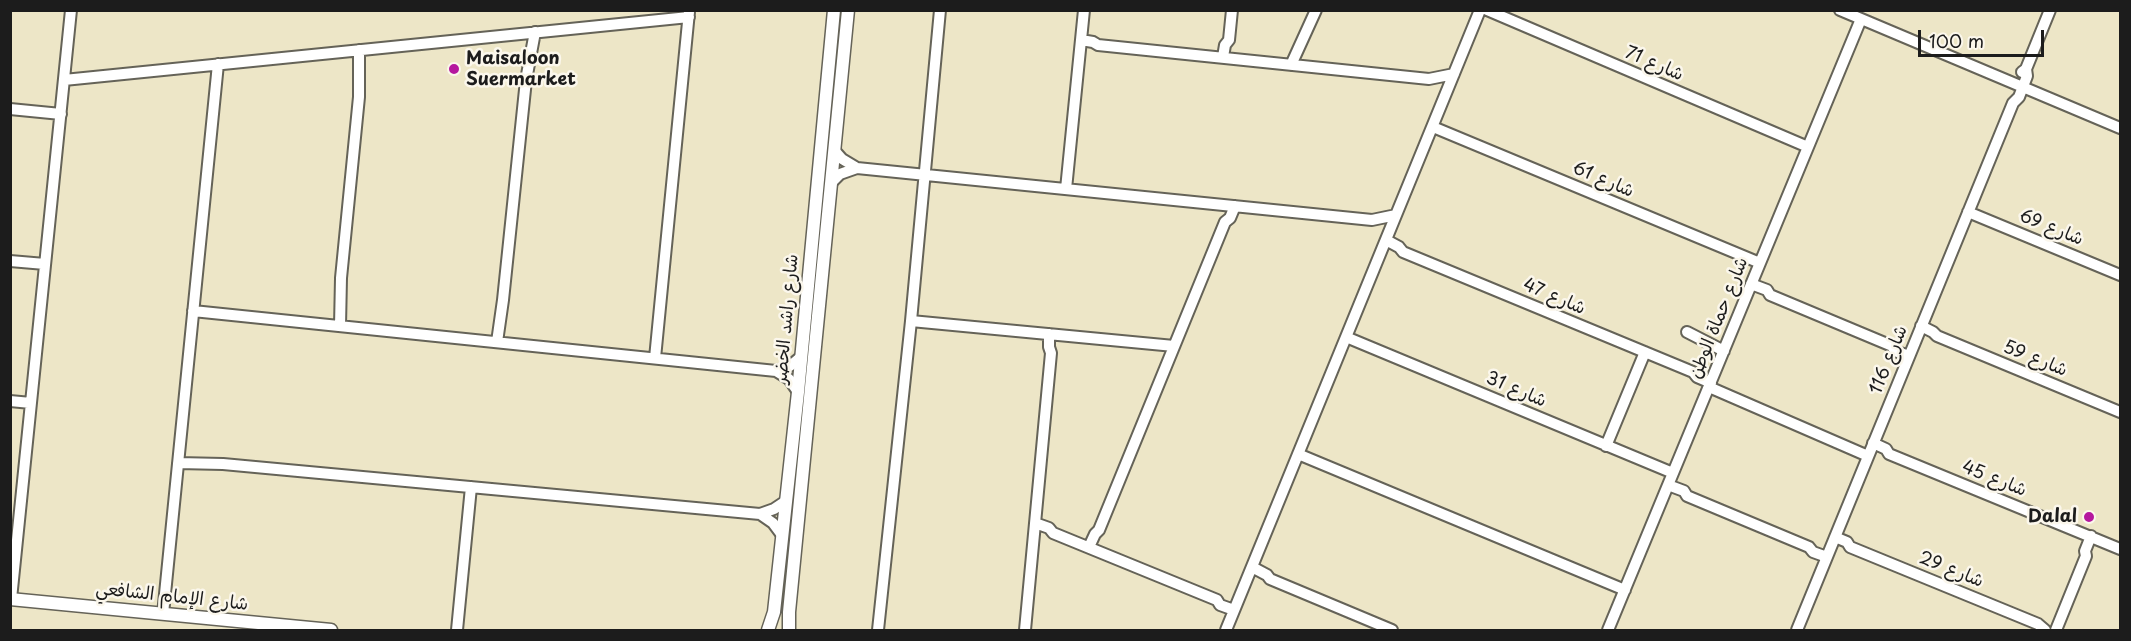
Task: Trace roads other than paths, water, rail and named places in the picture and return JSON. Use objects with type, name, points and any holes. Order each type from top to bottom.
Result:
[{"type":"street","points":[[11,599],[71,10]]},
{"type":"street","name":"شارع راشد الخضر","points":[[768,630],[774,612],[802,356],[834,10]]},
{"type":"street","name":"شارع راشد الخضر","points":[[789,630],[848,10]]},
{"type":"street","points":[[878,630],[911,321],[940,10]]},
{"type":"street","points":[[1066,189],[1084,10]]},
{"type":"street","points":[[1227,57],[1225,45],[1229,40],[1232,10]]},
{"type":"street","points":[[1295,65],[1302,53],[1300,48],[1316,10]]},
{"type":"street","points":[[1226,630],[1480,10]]},
{"type":"street","name":"شارع 71","points":[[1487,10],[1808,147]]},
{"type":"street","points":[[1840,10],[2121,128]]},
{"type":"street","name":"شارع 116","points":[[1797,630],[2013,103],[2018,99],[2020,85],[2028,74],[2026,69],[2050,10]]},
{"type":"street","points":[[64,80],[531,33],[689,14],[655,358]]},
{"type":"street","name":"شارع حماة الوطن","points":[[1608,630],[1861,19]]},
{"type":"street","points":[[500,342],[531,33]]},
{"type":"street","points":[[1080,44],[1093,42],[1098,45],[1429,79],[1454,74]]},
{"type":"street","points":[[336,326],[364,49]]},
{"type":"street","points":[[163,614],[218,64]]},
{"type":"street","points":[[1429,79],[1448,88]]},
{"type":"street","points":[[10,109],[61,114]]},
{"type":"street","name":"شارع 61","points":[[1432,126],[1760,263]]},
{"type":"street","points":[[834,150],[842,159],[857,168]]},
{"type":"street","points":[[831,183],[840,174],[857,168],[1372,220],[1396,215]]},
{"type":"street","points":[[1092,549],[1095,534],[1099,530],[1225,222],[1230,219],[1231,206]]},
{"type":"street","name":"شارع 69","points":[[1968,212],[2121,275]]},
{"type":"street","name":"شارع 47","points":[[1372,220],[1397,253],[1403,252],[1693,372],[1699,371],[1711,382],[1871,450]]},
{"type":"street","points":[[10,261],[45,264]]},
{"type":"street","points":[[1750,287],[1765,289],[1770,295],[1892,346],[1897,345],[1910,353]]},
{"type":"street","points":[[193,311],[776,371],[789,379],[798,392]]},
{"type":"street","points":[[911,321],[1174,346]]},
{"type":"street","name":"شارع 59","points":[[1920,329],[1933,332],[1937,336],[2121,412]]},
{"type":"street","points":[[1687,333],[1724,351]]},
{"type":"street","points":[[1024,630],[1051,353],[1049,348],[1053,335]]},
{"type":"street","name":"شارع 31","points":[[1346,337],[1673,473]]},
{"type":"street","points":[[1606,446],[1645,352]]},
{"type":"street","points":[[776,371],[790,366],[802,356]]},
{"type":"street","points":[[10,401],[31,406]]},
{"type":"street","points":[[10,406],[31,406]]},
{"type":"street","name":"شارع 45","points":[[1871,450],[1883,455],[1889,454],[2121,549]]},
{"type":"street","points":[[1298,454],[1625,590]]},
{"type":"street","points":[[178,459],[760,514],[786,501]]},
{"type":"street","points":[[457,630],[471,487]]},
{"type":"street","points":[[1667,488],[1684,491],[1687,496],[1809,547],[1813,552],[1831,547]]},
{"type":"street","points":[[760,514],[773,523],[782,535]]},
{"type":"street","points":[[1034,527],[1217,600],[1220,605],[1235,607]]},
{"type":"street","points":[[2056,629],[2086,556],[2085,551],[2094,538]]},
{"type":"street","name":"شارع 29","points":[[1831,547],[1850,547],[2042,627],[2044,623],[2056,629]]},
{"type":"street","points":[[1250,571],[1265,581],[1270,579],[1392,630]]},
{"type":"street","name":"شارع الإمام الشافعي","points":[[11,599],[324,630]]},
{"type":"place","name":"Maisaloon Suermarket","points":[[454,69]]},
{"type":"place","name":"Dalal","points":[[2089,517]]}]
